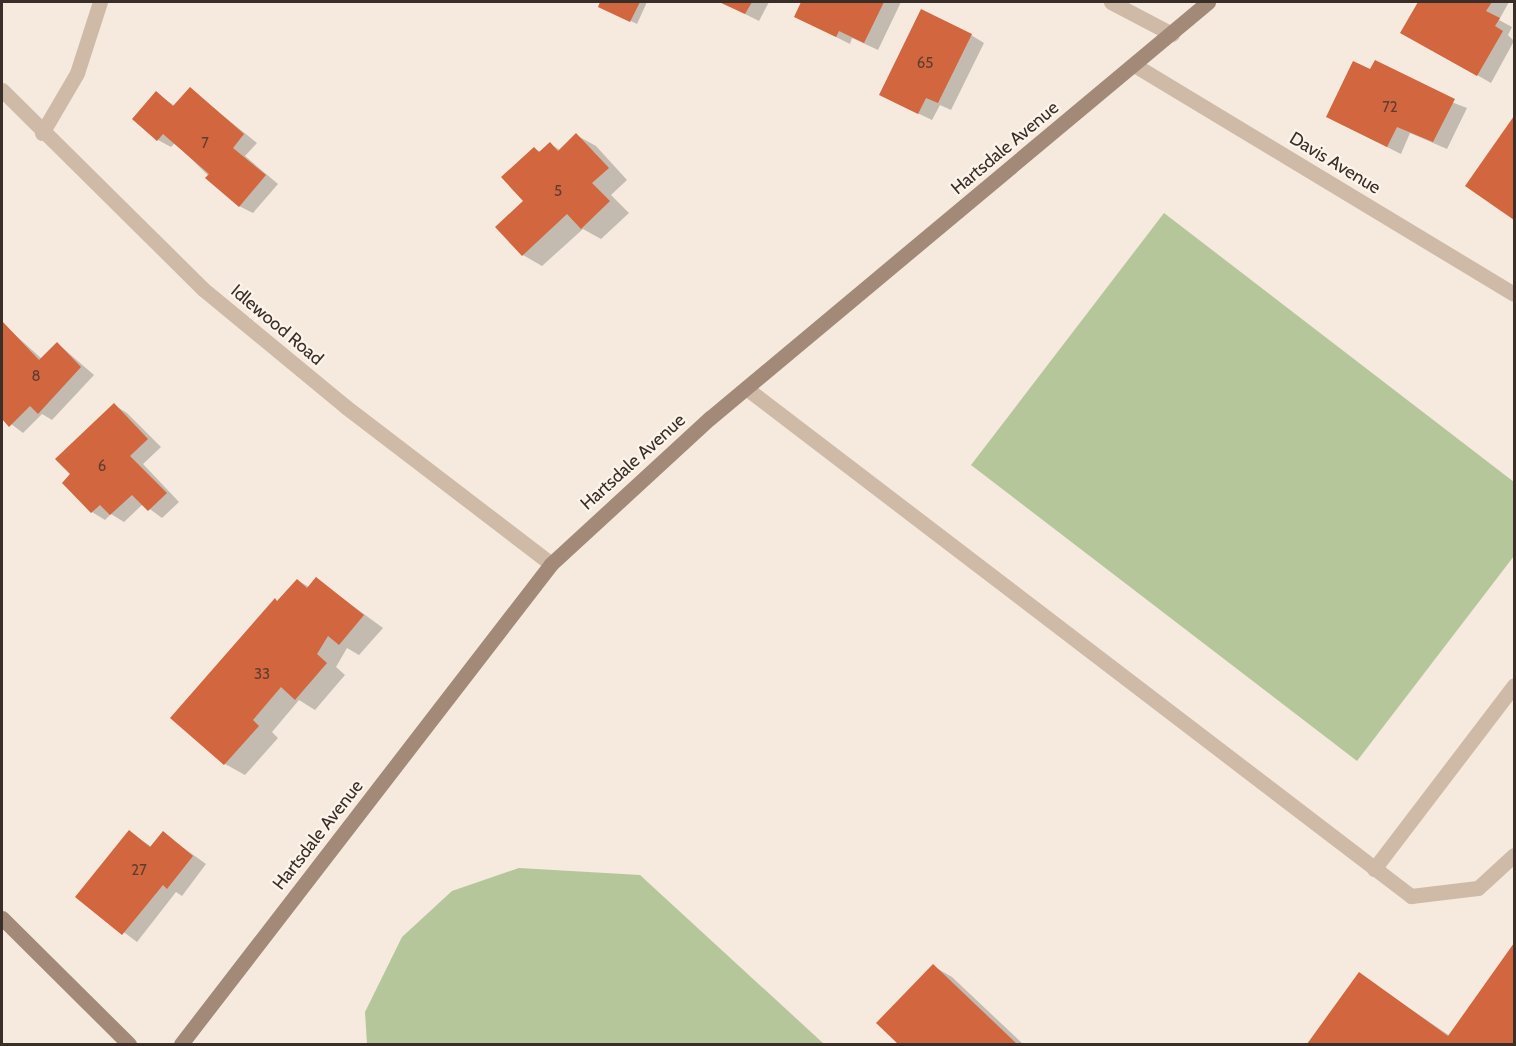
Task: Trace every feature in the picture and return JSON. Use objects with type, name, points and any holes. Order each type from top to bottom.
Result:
[{"type":"street","points":[[42,133],[77,73],[100,2]]},
{"type":"street","points":[[1111,2],[1172,34]]},
{"type":"street","name":"Hartsdale Avenue","points":[[181,1044],[551,564],[746,388],[1136,66],[1208,2]]},
{"type":"street","name":"Davis Avenue","points":[[1136,66],[1515,294]]},
{"type":"street","name":"Idlewood Road","points":[[2,90],[42,133],[203,289],[346,407],[551,564]]},
{"type":"street","points":[[746,388],[1411,896],[1478,888],[1515,855]]},
{"type":"street","points":[[1374,869],[1515,685]]},
{"type":"street","points":[[2,918],[129,1044]]},
{"type":"green space","points":[[1164,213],[1514,482],[1514,556],[1357,761],[971,465]]},
{"type":"green space","points":[[519,868],[640,875],[824,1044],[367,1044],[365,1012],[402,937],[452,891]]},
{"type":"building","points":[[600,2],[640,2],[630,22],[598,7]]},
{"type":"building","points":[[719,2],[752,2],[745,14]]},
{"type":"building","points":[[801,2],[884,2],[864,43],[839,31],[836,37],[794,17]]},
{"type":"building","points":[[1418,2],[1492,2],[1486,11],[1500,18],[1495,26],[1503,31],[1477,76],[1400,33]]},
{"type":"building","points":[[921,9],[972,34],[938,103],[926,98],[918,114],[879,95]]},
{"type":"building","points":[[1375,60],[1455,99],[1433,142],[1397,127],[1387,147],[1326,117],[1353,61],[1370,69]]},
{"type":"building","points":[[190,87],[244,134],[233,148],[266,175],[239,207],[205,178],[209,174],[163,134],[157,141],[132,119],[156,91],[173,106]]},
{"type":"building","points":[[1514,116],[1514,220],[1465,186]]},
{"type":"building","points":[[576,133],[609,168],[592,183],[610,201],[581,229],[567,214],[522,256],[495,227],[523,201],[501,177],[534,147],[539,152],[550,142],[558,151]]},
{"type":"building","points":[[2,321],[39,360],[57,342],[81,367],[38,414],[30,406],[9,427],[2,419]]},
{"type":"building","points":[[114,403],[148,439],[130,456],[167,493],[148,511],[132,495],[110,515],[100,505],[91,513],[62,483],[70,474],[55,459]]},
{"type":"building","points":[[316,577],[364,615],[339,645],[328,636],[317,654],[327,663],[295,700],[281,687],[253,720],[259,726],[224,765],[170,718],[275,598],[277,601],[297,579],[307,588]]},
{"type":"building","points":[[129,830],[150,847],[163,831],[193,856],[167,889],[163,885],[122,935],[75,897]]},
{"type":"building","points":[[1514,943],[1514,1044],[1307,1044],[1359,972],[1448,1036]]},
{"type":"building","points":[[933,964],[1017,1044],[898,1044],[876,1023]]}]
